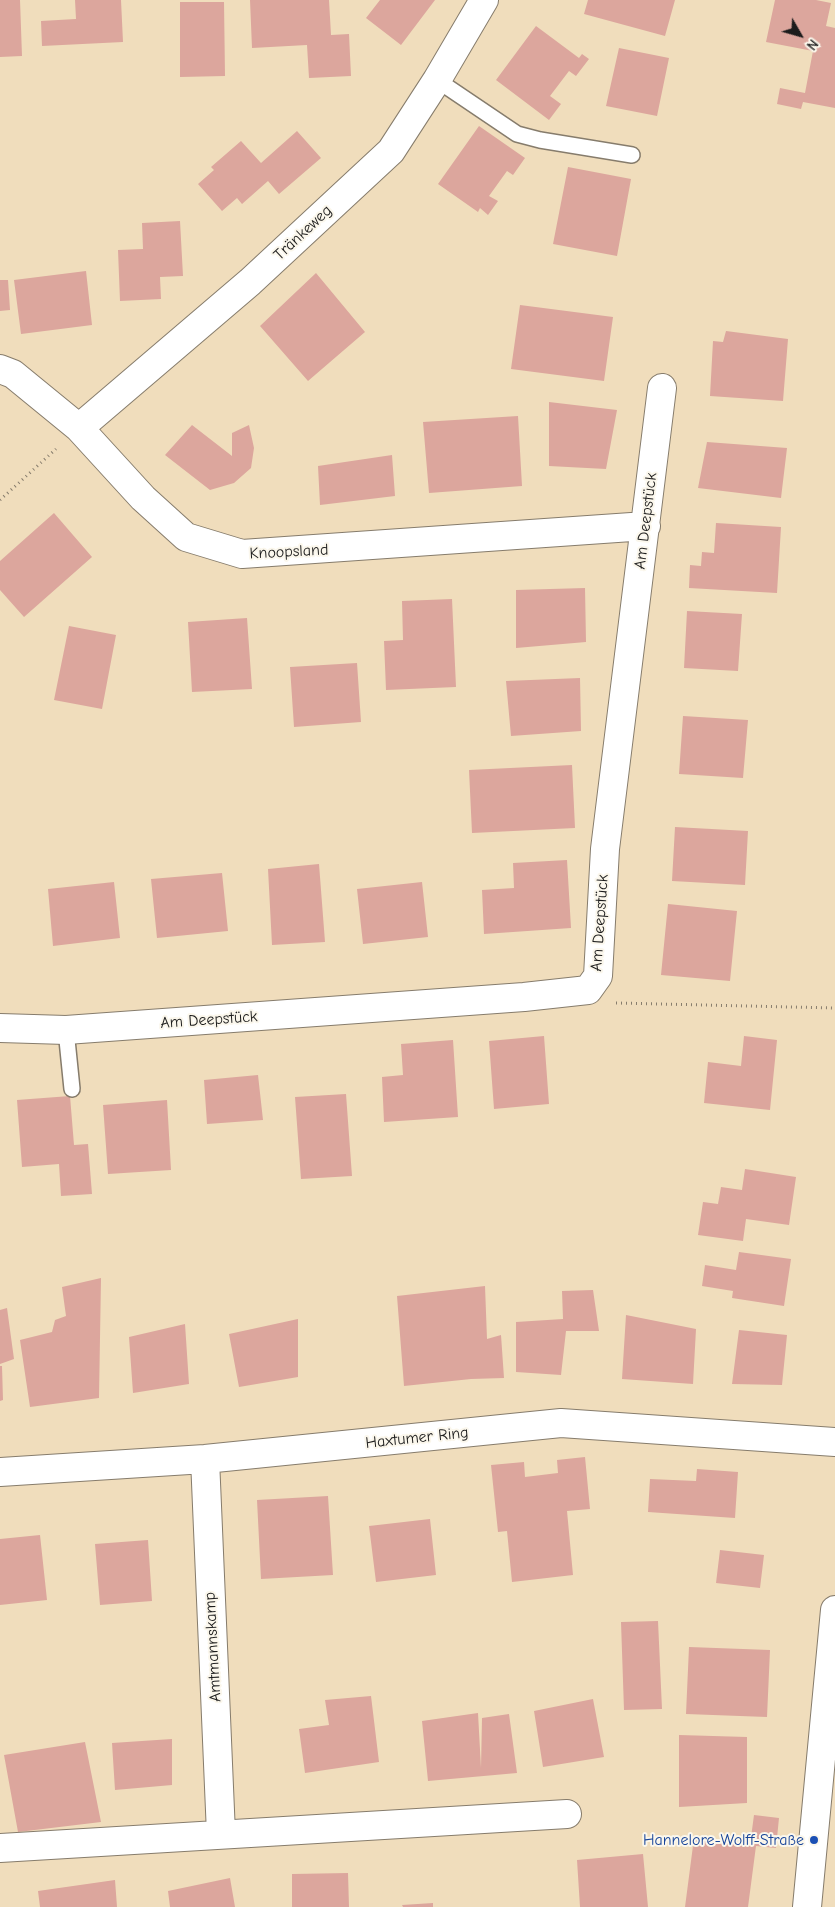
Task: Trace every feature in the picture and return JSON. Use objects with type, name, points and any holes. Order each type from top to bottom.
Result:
[{"type":"street","name":"Tränkeweg","points":[[79,428],[250,282],[391,151],[437,80],[484,0]]},
{"type":"street","name":"Knoopsland","points":[[0,370],[13,374],[79,428],[143,498],[186,537],[242,554],[646,526]]},
{"type":"street","name":"Am Deepstück","points":[[0,1028],[66,1030],[524,997],[588,990],[598,976],[605,850],[662,388]]},
{"type":"street","name":"Haxtumer Ring","points":[[0,1472],[205,1459],[561,1423],[835,1442]]},
{"type":"street","name":"Amtmannskamp","points":[[205,1459],[221,1834]]},
{"type":"street","points":[[807,1907],[834,1623]]},
{"type":"street","points":[[0,1848],[567,1814]]},
{"type":"lane","points":[[437,80],[517,134],[540,140],[632,155]]},
{"type":"lane","points":[[66,1030],[72,1089]]},
{"type":"path","points":[[0,500],[79,428]]},
{"type":"path","points":[[588,990],[619,1004],[835,1008]]},
{"type":"building","points":[[0,0],[20,0],[22,56],[0,57]]},
{"type":"building","points":[[75,0],[121,0],[123,42],[42,46],[41,21],[76,19]]},
{"type":"building","points":[[250,0],[329,0],[331,35],[349,34],[351,76],[309,78],[307,45],[252,48]]},
{"type":"building","points":[[380,0],[435,0],[401,45],[366,18]]},
{"type":"building","points":[[588,0],[675,0],[665,36],[584,14]]},
{"type":"building","points":[[775,0],[816,0],[831,3],[826,26],[835,28],[835,108],[803,102],[801,109],[777,104],[780,88],[805,93],[813,51],[766,42]]},
{"type":"building","points":[[180,2],[224,2],[225,76],[180,77]]},
{"type":"building","points":[[536,26],[579,58],[582,54],[589,59],[576,76],[569,71],[550,96],[561,104],[549,120],[496,80]]},
{"type":"building","points":[[619,48],[669,58],[657,116],[606,106]]},
{"type":"building","points":[[479,126],[525,158],[513,175],[507,171],[489,196],[498,201],[488,215],[480,208],[478,212],[438,184]]},
{"type":"building","points":[[297,131],[321,158],[279,194],[268,181],[242,204],[237,198],[222,211],[198,184],[214,170],[211,167],[241,141],[261,163]]},
{"type":"building","points":[[568,167],[631,179],[617,256],[553,244]]},
{"type":"building","points":[[180,221],[183,276],[160,277],[161,299],[120,301],[118,250],[143,249],[142,223]]},
{"type":"building","points":[[86,271],[92,325],[21,334],[14,280]]},
{"type":"building","points":[[316,273],[365,332],[308,381],[260,326]]},
{"type":"building","points":[[0,280],[8,280],[10,310],[0,311]]},
{"type":"building","points":[[520,305],[613,317],[604,381],[511,369]]},
{"type":"building","points":[[726,331],[788,339],[783,401],[710,396],[713,341],[723,342]]},
{"type":"building","points":[[549,402],[617,410],[606,469],[549,466]]},
{"type":"building","points":[[518,416],[522,486],[429,493],[423,422]]},
{"type":"building","points":[[192,425],[232,456],[232,433],[249,425],[254,448],[251,468],[234,483],[210,490],[165,455]]},
{"type":"building","points":[[707,442],[787,448],[781,498],[698,488]]},
{"type":"building","points":[[392,455],[395,496],[320,505],[318,466]]},
{"type":"building","points":[[54,513],[92,557],[24,617],[0,590],[0,561]]},
{"type":"building","points":[[716,523],[781,527],[777,593],[689,588],[690,565],[701,566],[702,552],[714,553]]},
{"type":"building","points":[[585,588],[586,642],[516,648],[516,590]]},
{"type":"building","points":[[452,599],[456,687],[386,690],[384,641],[403,640],[402,601]]},
{"type":"building","points":[[687,611],[742,614],[738,671],[684,668]]},
{"type":"building","points":[[247,618],[252,689],[192,692],[188,622]]},
{"type":"building","points":[[69,626],[116,635],[102,709],[54,700]]},
{"type":"building","points":[[357,663],[361,722],[294,727],[290,667]]},
{"type":"building","points":[[580,678],[581,731],[511,736],[506,681]]},
{"type":"building","points":[[683,716],[748,720],[743,778],[679,774]]},
{"type":"building","points":[[572,765],[575,828],[472,833],[469,770]]},
{"type":"building","points":[[675,827],[748,831],[745,885],[672,881]]},
{"type":"building","points":[[567,860],[571,928],[484,934],[482,890],[514,888],[513,863]]},
{"type":"building","points":[[319,864],[325,942],[272,945],[268,869]]},
{"type":"building","points":[[222,873],[228,931],[157,938],[151,879]]},
{"type":"building","points":[[114,882],[120,938],[53,946],[48,889]]},
{"type":"building","points":[[422,882],[428,937],[363,944],[357,889]]},
{"type":"building","points":[[668,904],[737,911],[730,981],[661,975]]},
{"type":"building","points":[[544,1036],[549,1104],[494,1109],[489,1041]]},
{"type":"building","points":[[744,1036],[777,1040],[770,1110],[704,1103],[708,1062],[741,1066]]},
{"type":"building","points":[[453,1040],[458,1117],[384,1122],[382,1077],[403,1075],[401,1044]]},
{"type":"building","points":[[258,1075],[263,1120],[207,1124],[204,1080]]},
{"type":"building","points":[[346,1094],[352,1176],[301,1179],[295,1097]]},
{"type":"building","points":[[70,1096],[74,1145],[88,1144],[92,1194],[61,1196],[59,1164],[22,1167],[17,1100]]},
{"type":"building","points":[[167,1100],[171,1170],[108,1174],[103,1105]]},
{"type":"building","points":[[745,1169],[796,1177],[789,1225],[746,1219],[743,1241],[698,1235],[703,1202],[718,1204],[721,1187],[742,1190]]},
{"type":"building","points":[[739,1252],[791,1259],[784,1306],[732,1298],[733,1291],[702,1286],[705,1265],[736,1270]]},
{"type":"building","points":[[101,1278],[99,1398],[30,1407],[20,1340],[52,1332],[55,1320],[66,1316],[62,1287]]},
{"type":"building","points":[[485,1286],[487,1339],[501,1335],[504,1378],[471,1379],[404,1386],[397,1296]]},
{"type":"building","points":[[593,1290],[599,1331],[566,1331],[561,1375],[516,1372],[516,1322],[563,1319],[562,1291]]},
{"type":"building","points":[[7,1308],[14,1359],[0,1364],[0,1310]]},
{"type":"building","points":[[626,1315],[696,1329],[693,1384],[622,1379]]},
{"type":"building","points":[[298,1319],[298,1377],[239,1387],[229,1334]]},
{"type":"building","points":[[185,1324],[189,1384],[133,1393],[129,1337]]},
{"type":"building","points":[[739,1330],[787,1335],[782,1385],[732,1384]]},
{"type":"building","points":[[0,1366],[2,1366],[3,1400],[0,1401]]},
{"type":"building","points":[[585,1457],[590,1509],[567,1511],[573,1575],[512,1582],[507,1531],[498,1532],[491,1465],[524,1462],[525,1477],[558,1473],[557,1460]]},
{"type":"building","points":[[697,1469],[738,1472],[735,1518],[648,1512],[650,1479],[696,1481]]},
{"type":"building","points":[[328,1496],[333,1575],[261,1579],[257,1500]]},
{"type":"building","points":[[430,1519],[436,1575],[376,1582],[369,1526]]},
{"type":"building","points":[[40,1535],[47,1600],[0,1605],[0,1539]]},
{"type":"building","points":[[148,1540],[152,1601],[100,1605],[95,1544]]},
{"type":"building","points":[[720,1550],[764,1555],[760,1588],[716,1583]]},
{"type":"building","points":[[658,1621],[662,1709],[624,1710],[621,1622]]},
{"type":"building","points":[[689,1647],[770,1650],[767,1717],[686,1714]]},
{"type":"building","points":[[371,1696],[379,1762],[305,1773],[299,1729],[329,1725],[325,1700]]},
{"type":"building","points":[[593,1699],[604,1757],[543,1767],[534,1711]]},
{"type":"building","points":[[478,1713],[481,1768],[482,1718],[509,1714],[517,1773],[428,1781],[422,1721]]},
{"type":"building","points":[[679,1735],[747,1737],[747,1803],[679,1807]]},
{"type":"building","points":[[172,1739],[172,1785],[115,1790],[112,1743]]},
{"type":"building","points":[[85,1742],[101,1822],[18,1832],[4,1755]]},
{"type":"building","points":[[754,1815],[779,1818],[776,1848],[756,1846],[748,1907],[685,1907],[694,1838],[750,1845]]},
{"type":"building","points":[[643,1854],[648,1907],[580,1907],[577,1860]]},
{"type":"building","points":[[348,1873],[349,1907],[292,1907],[292,1874]]},
{"type":"building","points":[[230,1878],[235,1907],[170,1907],[168,1891]]},
{"type":"building","points":[[115,1880],[117,1907],[40,1907],[38,1891]]},
{"type":"building","points":[[433,1903],[433,1907],[403,1907],[402,1905]]},
{"type":"place","name":"Hannelore-Wolff-Straße","points":[[814,1840]]}]
